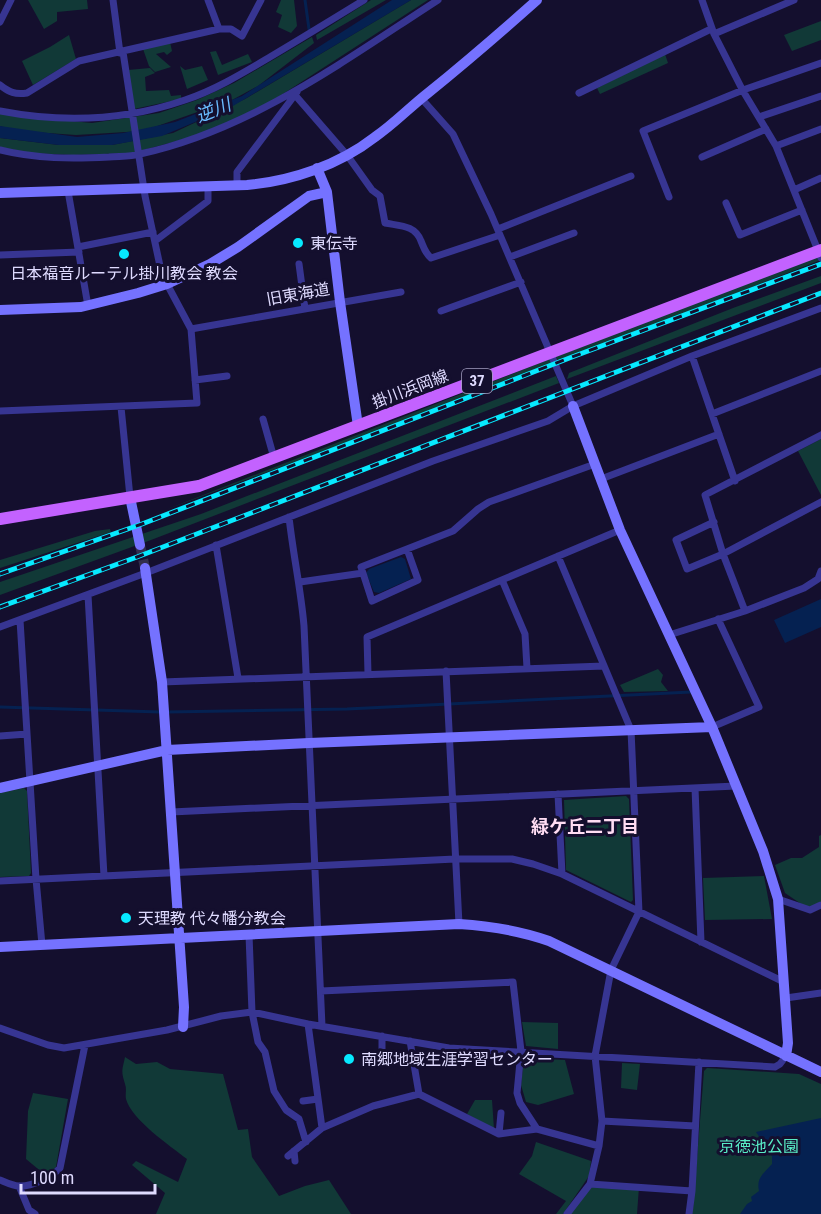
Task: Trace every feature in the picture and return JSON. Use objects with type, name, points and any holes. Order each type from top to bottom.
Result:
[{"type":"main road","name":"掛川浜岡線","points":[[0,519],[199,486],[820,253]]},
{"type":"street","points":[[0,22],[11,0]]},
{"type":"street","points":[[0,411],[197,403],[191,329],[160,266],[144,188],[113,0]]},
{"type":"street","points":[[208,0],[219,28]]},
{"type":"street","points":[[0,85],[9,92],[27,93],[79,61],[219,28],[231,29],[242,36],[261,0]]},
{"type":"street","points":[[0,111],[59,119],[85,119],[132,114],[166,106],[211,90],[364,0]]},
{"type":"street","points":[[0,150],[26,156],[59,158],[138,152],[221,128],[297,92],[438,0]]},
{"type":"street","points":[[0,193],[237,186],[270,183],[317,168],[347,155],[374,139],[492,41],[537,0]]},
{"type":"street","points":[[702,0],[712,31],[776,146],[820,253]]},
{"type":"street","points":[[579,93],[712,31],[794,0]]},
{"type":"street","points":[[669,197],[643,131],[743,90],[821,63]]},
{"type":"street","points":[[297,92],[372,190],[380,196],[385,223],[412,228],[418,233],[426,253],[431,258],[631,176]]},
{"type":"street","points":[[237,186],[237,172],[297,92]]},
{"type":"street","points":[[759,117],[821,96]]},
{"type":"street","points":[[0,1028],[48,1046],[64,1047],[183,1027],[221,1016],[252,1012],[449,1048],[775,1067],[780,1065],[786,1056],[788,1043],[786,998],[778,899],[763,851],[712,727],[620,530],[573,406],[499,232],[453,134],[421,98]]},
{"type":"street","points":[[702,157],[766,129]]},
{"type":"street","points":[[776,146],[821,129]]},
{"type":"street","name":"旧東海道","points":[[191,329],[340,302],[327,192],[317,168]]},
{"type":"street","points":[[794,190],[821,178]]},
{"type":"street","points":[[155,241],[208,201],[208,186]]},
{"type":"street","points":[[68,191],[88,306]]},
{"type":"street","points":[[0,310],[88,306],[167,284],[210,264],[238,247],[309,196],[327,192]]},
{"type":"street","points":[[726,203],[740,235],[802,210]]},
{"type":"street","points":[[0,255],[78,250],[153,232]]},
{"type":"street","points":[[510,257],[574,233]]},
{"type":"street","points":[[299,264],[305,309]]},
{"type":"street","points":[[441,311],[520,282]]},
{"type":"street","points":[[358,426],[340,302],[376,298],[401,292]]},
{"type":"street","points":[[0,627],[434,461],[548,421],[573,406],[692,356],[821,308]]},
{"type":"street","points":[[692,356],[735,481]]},
{"type":"street","points":[[712,414],[821,371]]},
{"type":"street","points":[[195,380],[227,376]]},
{"type":"street","points":[[121,407],[130,497],[140,545]]},
{"type":"street","points":[[263,419],[274,458]]},
{"type":"street","points":[[601,478],[719,434]]},
{"type":"street","points":[[745,611],[723,554],[705,495],[821,435]]},
{"type":"street","points":[[407,549],[418,580],[372,601],[361,567],[407,549],[453,531],[489,502],[595,464]]},
{"type":"street","points":[[714,522],[676,540],[687,568],[723,554],[821,502]]},
{"type":"street","points":[[289,517],[292,550],[300,582],[304,626],[322,1026]]},
{"type":"street","points":[[368,674],[368,638],[620,530]]},
{"type":"street","points":[[216,545],[238,678]]},
{"type":"street","points":[[558,556],[631,730],[639,912],[610,970],[595,1056],[602,1121],[590,1184],[567,1214]]},
{"type":"street","points":[[145,570],[162,682],[184,1007],[183,1027]]},
{"type":"street","points":[[669,635],[745,611],[804,588],[818,579],[821,571]]},
{"type":"street","points":[[300,582],[363,573]]},
{"type":"street","points":[[502,580],[525,634],[527,668]]},
{"type":"street","points":[[88,595],[104,876]]},
{"type":"street","points":[[0,788],[167,750],[712,727],[759,706],[718,619]]},
{"type":"street","points":[[20,620],[42,945]]},
{"type":"street","points":[[162,682],[604,666]]},
{"type":"street","points":[[446,671],[459,924]]},
{"type":"street","points":[[0,736],[27,734]]},
{"type":"street","points":[[171,812],[736,786]]},
{"type":"street","points":[[695,788],[701,942]]},
{"type":"street","points":[[558,794],[562,874]]},
{"type":"street","points":[[0,881],[512,859],[562,874],[784,982]]},
{"type":"street","points":[[778,899],[810,910],[821,905]]},
{"type":"street","points":[[0,947],[459,924],[498,927],[549,940],[821,1072]]},
{"type":"street","points":[[249,936],[252,1012],[258,1042],[265,1052],[274,1091],[286,1110],[299,1119],[306,1142]]},
{"type":"street","points":[[321,991],[513,982],[521,1051],[517,1093],[520,1103],[537,1130]]},
{"type":"street","points":[[786,998],[821,993]]},
{"type":"street","points":[[308,1024],[322,1128]]},
{"type":"street","points":[[382,1036],[382,1056]]},
{"type":"street","points":[[410,1041],[419,1094]]},
{"type":"street","points":[[0,1180],[19,1186],[42,1180],[55,1174],[60,1168],[86,1045]]},
{"type":"street","points":[[689,1214],[699,1062]]},
{"type":"street","points":[[295,1161],[291,1154],[322,1128],[373,1106],[419,1094],[499,1134],[537,1130],[599,1146]]},
{"type":"street","points":[[303,1101],[318,1099]]},
{"type":"street","points":[[499,1134],[501,1113]]},
{"type":"street","points":[[602,1121],[695,1126]]},
{"type":"street","points":[[590,1184],[692,1191]]},
{"type":"street","points":[[19,1186],[29,1210],[35,1214]]},
{"type":"green space","points":[[28,0],[87,0],[88,9],[57,12],[57,21],[44,29]]},
{"type":"green space","points":[[281,0],[294,0],[297,26],[291,33],[278,27],[282,15],[276,12]]},
{"type":"green space","points":[[371,0],[386,0],[317,40],[316,35]]},
{"type":"green space","points":[[411,0],[428,0],[255,112],[192,137],[132,153],[73,155],[30,153],[0,147],[0,138],[59,145],[112,145],[173,133],[245,99]]},
{"type":"green space","points":[[821,21],[821,40],[792,51],[784,35]]},
{"type":"green space","points":[[69,35],[76,59],[33,85],[22,61]]},
{"type":"green space","points":[[312,37],[314,43],[258,86],[232,100],[143,131],[76,135],[19,131],[0,126],[0,113],[92,123],[159,113],[197,100],[234,83]]},
{"type":"green space","points":[[170,42],[172,51],[167,55],[164,52],[156,54],[171,67],[155,72],[149,66],[143,49]]},
{"type":"green space","points":[[216,51],[222,65],[248,54],[252,62],[218,75],[210,52]]},
{"type":"green space","points":[[665,54],[668,63],[600,94],[597,88]]},
{"type":"green space","points":[[180,66],[185,70],[202,66],[208,80],[187,89]]},
{"type":"green space","points":[[150,68],[155,73],[145,77],[146,91],[169,90],[171,96],[181,95],[181,99],[134,109],[128,70]]},
{"type":"green space","points":[[821,253],[821,260],[588,351],[165,510]]},
{"type":"green space","points":[[821,276],[821,283],[567,379],[569,373]]},
{"type":"green space","points":[[556,376],[559,383],[151,540],[0,595],[0,582],[201,514]]},
{"type":"green space","points":[[821,439],[821,495],[798,451]]},
{"type":"green space","points":[[110,529],[111,532],[0,568],[0,560],[95,531]]},
{"type":"green space","points":[[658,669],[663,675],[661,682],[668,691],[624,692],[620,685]]},
{"type":"green space","points":[[24,788],[27,791],[31,873],[29,876],[0,877],[0,793]]},
{"type":"green space","points":[[626,796],[629,799],[633,900],[631,902],[566,870],[564,800]]},
{"type":"green space","points":[[821,835],[821,905],[810,910],[785,893],[775,865],[791,858],[802,858],[819,847],[819,836]]},
{"type":"green space","points":[[764,876],[772,919],[705,920],[703,878]]},
{"type":"green space","points":[[522,1022],[558,1023],[558,1049],[526,1046]]},
{"type":"green space","points":[[125,1057],[136,1064],[157,1062],[170,1069],[223,1074],[238,1130],[248,1129],[252,1157],[279,1196],[329,1180],[351,1214],[156,1214],[165,1193],[132,1165],[136,1161],[178,1182],[187,1159],[152,1132],[129,1107],[122,1073]]},
{"type":"green space","points":[[524,1058],[565,1060],[574,1094],[538,1105],[526,1102],[521,1085]]},
{"type":"green space","points":[[622,1063],[640,1064],[637,1090],[621,1088]]},
{"type":"green space","name":"京徳池公園","points":[[707,1068],[799,1074],[821,1084],[821,1214],[690,1214],[693,1208],[704,1071]]},
{"type":"green space","points":[[33,1093],[68,1099],[56,1167],[49,1173],[38,1169],[26,1159],[28,1111]]},
{"type":"green space","points":[[475,1100],[492,1100],[494,1129],[467,1114]]},
{"type":"green space","points":[[536,1142],[591,1161],[589,1176],[563,1214],[556,1214],[566,1201],[519,1174],[532,1156]]},
{"type":"green space","points":[[594,1184],[639,1187],[637,1214],[569,1214]]},
{"type":"water","name":"逆川","points":[[392,0],[411,0],[233,106],[162,136],[112,145],[59,145],[0,138],[0,126],[77,137],[123,133],[175,122],[242,96]]},
{"type":"water","points":[[401,557],[405,559],[411,579],[379,593],[374,592],[366,573],[369,569]]},
{"type":"water","points":[[821,599],[821,627],[785,643],[774,620]]},
{"type":"water","points":[[821,1118],[821,1214],[740,1214],[752,1201],[751,1197],[759,1191],[760,1179],[772,1164],[772,1156],[756,1132]]},
{"type":"waterway","points":[[305,0],[309,29]]},
{"type":"waterway","points":[[167,712],[347,709],[691,692]]},
{"type":"waterway","points":[[0,707],[160,712]]},
{"type":"tunnel","points":[[140,545],[145,568]]},
{"type":"railway","points":[[0,574],[142,524],[572,357],[821,264]]},
{"type":"railway","points":[[0,607],[137,557],[821,293]]},
{"type":"place","name":"東伝寺","points":[[298,243]]},
{"type":"place","name":"日本福音ルーテル掛川教会 教会","points":[[124,254]]},
{"type":"place","name":"天理教 代々幡分教会","points":[[126,918]]},
{"type":"place","name":"南郷地域生涯学習センター","points":[[349,1059]]},
{"type":"district","name":"緑ケ丘二丁目","points":[[585,826]]}]
